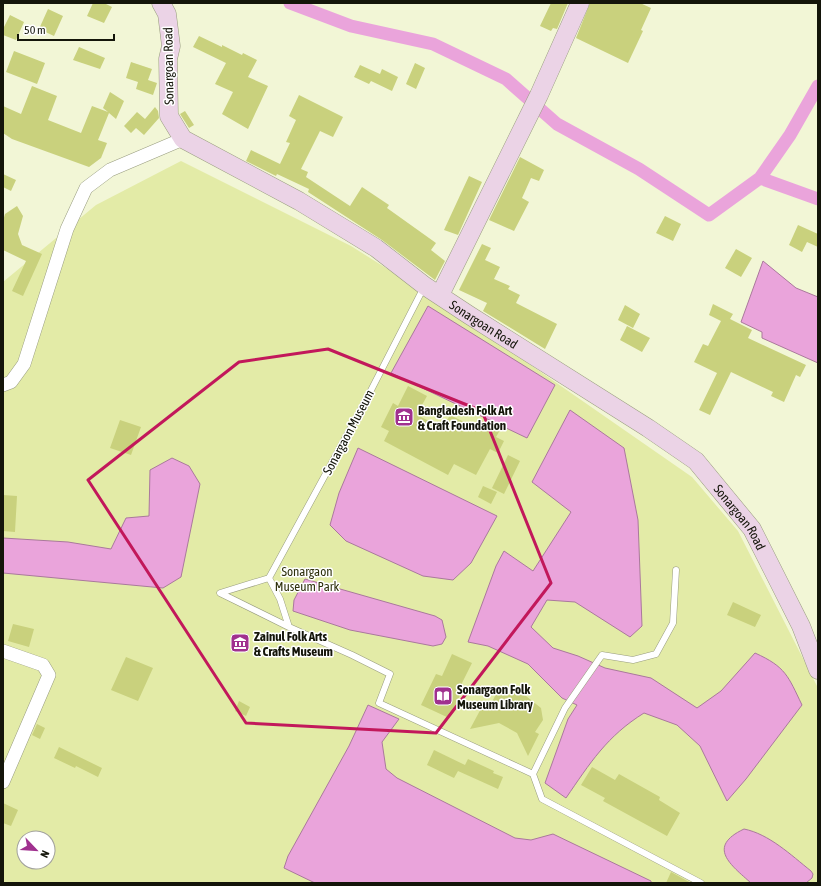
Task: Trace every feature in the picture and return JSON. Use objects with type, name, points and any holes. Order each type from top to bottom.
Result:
[{"type":"main road","name":"Sonargoan Road","points":[[161,3],[167,14],[171,46],[168,59],[169,116],[183,140],[299,201],[376,248],[432,290],[475,319],[648,428],[696,461],[752,529],[801,626],[818,670]]},
{"type":"main road","points":[[432,290],[539,95],[580,3]]},
{"type":"street","points":[[3,384],[11,382],[24,364],[66,229],[86,188],[110,170],[183,140]]},
{"type":"street","points":[[3,651],[43,665],[49,675],[3,782]]},
{"type":"lane","name":"Sonargaon Museum","points":[[269,578],[366,400],[432,290]]},
{"type":"lane","points":[[533,774],[565,708],[602,655],[633,660],[656,654],[673,623],[676,570]]},
{"type":"lane","points":[[289,627],[280,599],[269,578],[220,593],[289,627],[390,674],[379,703],[533,774],[542,799],[702,883]]},
{"type":"highlighted area","points":[[328,349],[482,411],[551,583],[436,733],[246,723],[88,480],[239,362]]},
{"type":"green space","name":"Sonargaon Museum Park","points":[[181,161],[351,246],[440,302],[692,477],[738,531],[818,688],[818,883],[3,883],[3,282],[96,205]]},
{"type":"shaded area","points":[[763,261],[796,288],[818,297],[818,363],[762,338],[762,332],[741,322]]},
{"type":"shaded area","points":[[428,306],[555,385],[527,438],[391,373]]},
{"type":"shaded area","points":[[570,410],[624,448],[638,520],[642,626],[630,637],[575,602],[547,600],[531,627],[553,648],[578,656],[605,668],[651,678],[697,708],[721,691],[755,653],[780,668],[789,679],[802,705],[746,779],[727,801],[700,746],[677,725],[644,713],[609,741],[591,762],[566,798],[545,783],[568,719],[577,705],[562,698],[528,664],[488,646],[468,642],[496,566],[504,551],[533,571],[571,512],[532,482]]},
{"type":"shaded area","points":[[358,448],[497,516],[471,563],[453,580],[423,576],[346,541],[330,525],[339,493]]},
{"type":"shaded area","points":[[172,458],[189,466],[200,484],[181,577],[163,588],[3,573],[3,538],[68,542],[111,549],[126,518],[149,516],[150,470]]},
{"type":"shaded area","points":[[305,579],[435,616],[442,620],[446,637],[442,644],[433,646],[350,630],[293,611],[294,600]]},
{"type":"shaded area","points":[[368,705],[399,719],[382,742],[386,769],[397,778],[515,838],[531,840],[553,834],[651,881],[651,883],[315,883],[284,868],[288,856],[349,746]]},
{"type":"shaded area","points":[[744,829],[762,835],[788,852],[811,871],[813,874],[812,878],[806,883],[751,883],[730,863],[724,849],[726,842]]},
{"type":"building","points":[[93,3],[104,3],[112,7],[104,23],[87,16]]},
{"type":"building","points":[[551,3],[568,3],[557,29],[553,28],[551,31],[540,26]]},
{"type":"building","points":[[590,3],[640,3],[651,8],[641,30],[643,31],[628,63],[576,38]]},
{"type":"building","points":[[48,9],[63,16],[54,36],[39,29]]},
{"type":"building","points":[[10,15],[24,22],[16,40],[3,35],[3,29]]},
{"type":"building","points":[[199,36],[222,47],[222,45],[242,55],[243,53],[257,60],[248,77],[268,86],[248,129],[222,114],[233,92],[215,84],[226,63],[193,47]]},
{"type":"building","points":[[79,47],[105,58],[100,69],[73,60]]},
{"type":"building","points":[[14,51],[45,63],[37,84],[6,72]]},
{"type":"building","points":[[131,62],[152,69],[148,80],[157,83],[153,95],[136,89],[138,82],[126,78]]},
{"type":"building","points":[[415,63],[425,68],[416,89],[406,84]]},
{"type":"building","points":[[360,65],[380,74],[382,69],[398,77],[392,91],[371,81],[369,84],[354,77]]},
{"type":"building","points":[[32,86],[57,96],[48,120],[81,133],[92,106],[108,112],[103,108],[110,92],[124,101],[116,119],[109,113],[98,140],[107,143],[101,158],[89,167],[12,139],[3,133],[3,106],[21,114]]},
{"type":"building","points":[[299,95],[343,117],[333,137],[320,131],[301,169],[308,172],[306,177],[350,206],[362,187],[389,205],[387,208],[436,243],[431,250],[445,261],[435,280],[382,240],[308,192],[309,189],[277,174],[276,176],[246,161],[251,150],[280,164],[290,143],[286,142],[296,120],[289,116]]},
{"type":"building","points":[[155,107],[158,111],[159,118],[144,135],[136,128],[131,133],[124,126],[137,112],[145,119]]},
{"type":"building","points":[[185,111],[194,125],[189,128],[180,114]]},
{"type":"building","points":[[520,157],[544,170],[539,181],[531,178],[522,198],[529,202],[514,231],[489,220]]},
{"type":"building","points":[[3,174],[16,180],[11,191],[3,187]]},
{"type":"building","points":[[469,176],[482,182],[458,235],[444,230]]},
{"type":"building","points":[[17,206],[23,216],[18,234],[22,245],[42,254],[23,296],[12,291],[26,261],[3,250],[3,221],[5,214]]},
{"type":"building","points":[[665,216],[681,224],[673,241],[656,233]]},
{"type":"building","points":[[798,225],[818,234],[818,247],[807,242],[802,252],[789,245]]},
{"type":"building","points":[[482,244],[491,248],[485,260],[500,267],[494,279],[510,286],[508,289],[520,295],[516,303],[557,324],[545,349],[483,311],[487,303],[459,290]]},
{"type":"building","points":[[736,249],[752,258],[741,277],[725,268]]},
{"type":"building","points":[[713,304],[733,314],[730,319],[752,330],[748,338],[806,365],[800,377],[796,375],[784,402],[771,396],[773,392],[731,372],[710,415],[699,410],[717,373],[694,362],[703,344],[708,346],[721,321],[709,315]]},
{"type":"building","points":[[625,305],[640,314],[633,328],[618,320]]},
{"type":"building","points":[[627,326],[650,338],[642,352],[620,340]]},
{"type":"building","points":[[408,386],[427,396],[422,405],[427,407],[421,417],[443,428],[450,415],[476,428],[480,420],[500,430],[496,437],[504,441],[498,453],[490,449],[476,475],[454,464],[448,475],[384,441],[389,431],[381,427],[393,403],[398,406]]},
{"type":"building","points":[[120,420],[141,427],[131,455],[110,448]]},
{"type":"building","points":[[508,455],[520,461],[504,494],[492,488]]},
{"type":"building","points":[[483,486],[497,492],[491,504],[478,497]]},
{"type":"building","points":[[3,495],[17,496],[15,532],[3,531]]},
{"type":"building","points":[[733,602],[761,615],[755,627],[727,615]]},
{"type":"building","points":[[13,624],[34,629],[29,647],[8,641]]},
{"type":"building","name":"Sonargaon Folk Museum Library","points":[[452,654],[472,663],[461,685],[464,687],[449,718],[421,705],[436,674],[442,676]]},
{"type":"building","points":[[126,657],[153,668],[138,701],[111,690]]},
{"type":"building","points":[[515,691],[526,696],[541,708],[543,720],[535,732],[539,734],[528,756],[517,733],[499,723],[470,729],[484,703],[490,706],[496,694]]},
{"type":"building","points":[[239,701],[250,707],[246,716],[235,711]]},
{"type":"building","points":[[37,724],[45,728],[40,739],[32,735]]},
{"type":"building","points":[[59,747],[102,768],[98,777],[76,766],[75,768],[54,758]]},
{"type":"building","points":[[434,750],[465,765],[468,759],[494,771],[493,773],[503,777],[498,789],[458,771],[454,778],[427,765]]},
{"type":"building","points":[[592,767],[615,780],[619,774],[660,797],[659,800],[680,813],[667,836],[603,801],[605,798],[581,785]]},
{"type":"building","points":[[3,803],[18,810],[11,826],[3,823]]},
{"type":"building","points":[[671,872],[691,883],[666,883]]},
{"type":"waterway","points":[[290,3],[351,26],[433,44],[506,79],[557,124],[639,169],[709,215],[760,178],[818,199]]},
{"type":"waterway","points":[[760,178],[790,135],[818,86]]},
{"type":"place","name":"Bangladesh Folk Art & Craft Foundation","points":[[404,417]]},
{"type":"place","name":"Zainul Folk Arts & Crafts Museum","points":[[240,643]]},
{"type":"place","name":"Sonargaon Folk Museum Library","points":[[443,696]]}]
